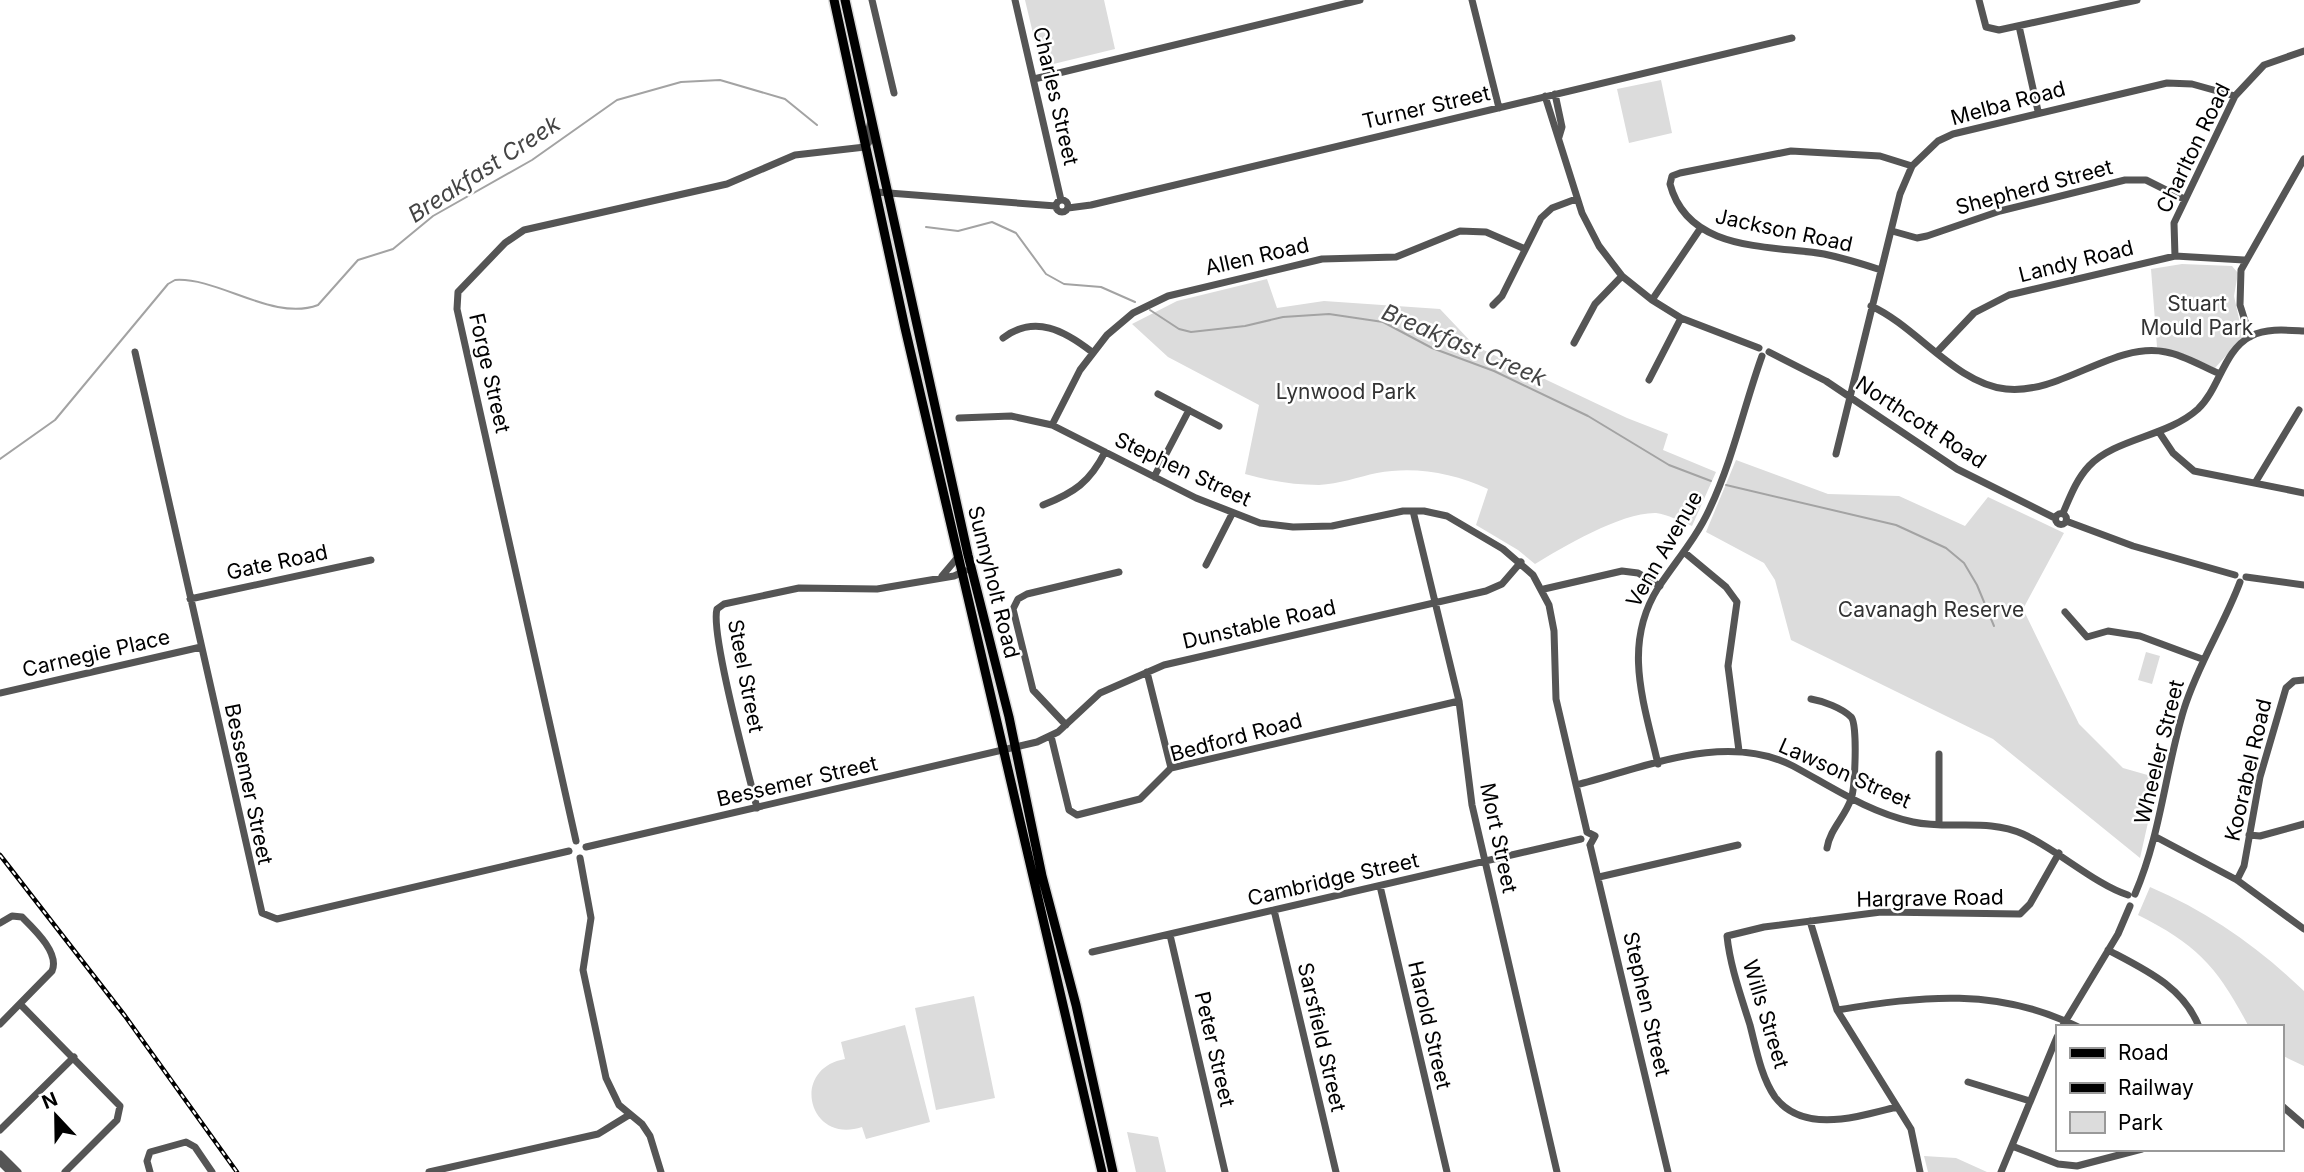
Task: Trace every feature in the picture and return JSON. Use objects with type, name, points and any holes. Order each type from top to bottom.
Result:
[{"type":"main road","name":"Sunnyholt Road","points":[[834,0],[865,147],[963,556],[1015,748],[1113,1172]]},
{"type":"main road","name":"Sunnyholt Road","points":[[845,0],[889,192],[963,556],[963,573],[1102,1172]]},
{"type":"street","points":[[872,0],[894,93]]},
{"type":"street","name":"Charles Street","points":[[1015,0],[1059,203]]},
{"type":"street","points":[[1034,79],[1360,0]]},
{"type":"street","points":[[1472,0],[1499,108]]},
{"type":"street","points":[[1979,0],[1986,27],[1999,30],[2137,0]]},
{"type":"street","points":[[2019,26],[2038,111]]},
{"type":"street","name":"Turner Street","points":[[1059,203],[1067,202],[1068,208],[1091,205],[1792,38]]},
{"type":"street","name":"Charlton Road","points":[[2175,256],[2174,223],[2235,96],[2264,65],[2304,51]]},
{"type":"street","name":"Melba Road","points":[[1836,454],[1899,194],[1912,166],[1938,141],[1953,134],[2038,111],[2167,83],[2192,84],[2235,96]]},
{"type":"street","name":"Northcott Road","points":[[1555,94],[1562,127],[1559,136]]},
{"type":"street","name":"Northcott Road","points":[[1545,96],[1576,199],[1593,236],[1622,276],[1652,300],[1681,318],[1802,366],[1957,469],[2062,517],[2133,546],[2240,578],[2304,585]]},
{"type":"street","points":[[865,147],[869,142],[871,121]]},
{"type":"street","name":"Forge Street","points":[[576,841],[457,309],[458,292],[505,243],[534,227],[727,184],[800,155],[865,147]]},
{"type":"street","name":"Jackson Road","points":[[1881,270],[1827,255],[1729,241],[1700,229],[1680,210],[1670,184],[1672,176],[1791,151],[1880,156],[1912,166]]},
{"type":"street","points":[[2249,337],[2239,288],[2244,260],[2304,159]]},
{"type":"street","name":"Shepherd Street","points":[[1892,231],[1917,238],[1927,236],[2000,211],[2125,180],[2146,180],[2184,199]]},
{"type":"street","points":[[876,192],[1059,203]]},
{"type":"street","points":[[1493,305],[1502,296],[1544,214],[1556,206],[1576,199]]},
{"type":"street","points":[[1652,300],[1700,229]]},
{"type":"street","name":"Allen Road","points":[[1052,425],[1092,352],[1114,328],[1141,308],[1168,296],[1328,258],[1396,257],[1465,230],[1486,232],[1525,249]]},
{"type":"street","name":"Landy Road","points":[[1937,352],[1956,328],[1974,313],[2009,295],[2175,256],[2244,260]]},
{"type":"street","points":[[1573,343],[1595,304],[1622,276]]},
{"type":"street","points":[[1871,306],[1898,322],[1983,383],[2007,389],[2036,389],[2144,352],[2174,354],[2220,374]]},
{"type":"street","points":[[1649,380],[1681,318]]},
{"type":"street","points":[[1003,338],[1017,330],[1052,327],[1069,334],[1092,352]]},
{"type":"street","points":[[2062,517],[2077,482],[2090,465],[2109,453],[2178,424],[2198,409],[2230,355],[2249,337],[2267,331],[2304,331]]},
{"type":"street","name":"Bessemer Street","points":[[135,352],[258,905],[267,917],[277,919],[569,851]]},
{"type":"street","name":"Venn Avenue","points":[[1658,764],[1640,686],[1637,649],[1642,621],[1660,586],[1684,552],[1715,499],[1763,352]]},
{"type":"street","points":[[1158,394],[1219,426]]},
{"type":"street","points":[[1154,477],[1189,410]]},
{"type":"street","points":[[2255,484],[2299,410]]},
{"type":"street","name":"Stephen Street","points":[[959,418],[1011,416],[1052,425],[1232,514],[1260,523],[1311,527],[1413,511],[1447,516],[1474,530],[1521,562],[1544,589],[1554,631],[1556,699],[1587,832],[1595,836],[1590,845],[1668,1172]]},
{"type":"street","points":[[2160,432],[2173,453],[2194,471],[2304,493]]},
{"type":"street","points":[[1043,505],[1082,486],[1094,473],[1105,452]]},
{"type":"street","name":"Mort Street","points":[[1413,511],[1459,701],[1472,805],[1557,1172]]},
{"type":"street","points":[[1206,565],[1232,514]]},
{"type":"street","points":[[1684,552],[1726,587],[1737,602],[1728,666],[1739,751]]},
{"type":"street","points":[[941,576],[963,556]]},
{"type":"street","name":"Gate Road","points":[[190,599],[371,560]]},
{"type":"street","name":"Dunstable Road","points":[[1015,748],[1051,736],[1066,725],[1088,701],[1147,672],[1188,658],[1494,589],[1521,562]]},
{"type":"street","points":[[1544,589],[1622,571],[1642,575],[1660,586]]},
{"type":"street","points":[[1066,725],[1032,690],[1013,609],[1018,600],[1027,594],[1119,572]]},
{"type":"street","name":"Steel Street","points":[[757,808],[721,647],[717,609],[724,604],[789,589],[877,589],[963,573]]},
{"type":"street","name":"Wheeler Street","points":[[2132,895],[2156,837],[2175,741],[2202,659],[2240,578]]},
{"type":"street","points":[[2065,612],[2087,637],[2106,631],[2140,636],[2202,659]]},
{"type":"street","name":"Carnegie Place","points":[[0,693],[201,647]]},
{"type":"street","points":[[1147,672],[1171,768]]},
{"type":"street","name":"Koorabel Road","points":[[2237,880],[2244,866],[2260,777],[2286,688],[2294,681],[2304,680]]},
{"type":"street","points":[[1811,699],[1823,701],[1854,720],[1851,799],[1829,837],[1827,848]]},
{"type":"street","name":"Bedford Road","points":[[1051,736],[1065,796],[1073,815],[1140,799],[1171,768],[1459,701]]},
{"type":"street","name":"Bessemer Street","points":[[586,847],[1015,748]]},
{"type":"street","name":"Lawson Street","points":[[1576,785],[1714,751],[1739,751],[1792,766],[1851,799],[1891,816],[1915,822],[2004,826],[2059,853],[2132,895]]},
{"type":"street","points":[[1939,754],[1939,824]]},
{"type":"street","points":[[2249,835],[2260,836],[2304,824]]},
{"type":"street","points":[[1587,832],[1581,839],[1584,844],[1590,845]]},
{"type":"street","points":[[2156,837],[2237,880],[2304,929]]},
{"type":"street","name":"Cambridge Street","points":[[1092,952],[1581,839]]},
{"type":"street","points":[[576,841],[586,847],[585,854],[580,858],[573,857],[569,851],[576,841]]},
{"type":"street","points":[[1599,877],[1738,845]]},
{"type":"street","name":"Hargrave Road","points":[[1727,936],[1764,926],[1881,912],[2021,914],[2030,904],[2059,853]]},
{"type":"street","points":[[580,858],[592,918],[584,955],[584,976],[608,1085],[629,1115],[642,1124],[650,1136],[661,1172]]},
{"type":"street","name":"Harold Street","points":[[1380,886],[1447,1172]]},
{"type":"street","points":[[1838,1010],[1913,998],[1971,998],[2014,1004],[2064,1023],[2108,950],[2130,906],[2126,901],[2132,895]]},
{"type":"street","name":"Sarsfield Street","points":[[1274,910],[1336,1172]]},
{"type":"street","points":[[0,923],[12,916],[22,917],[55,958],[52,971],[0,1024]]},
{"type":"street","points":[[1810,921],[1838,1010],[1911,1129],[1920,1172]]},
{"type":"street","name":"Peter Street","points":[[1170,935],[1225,1172]]},
{"type":"street","name":"Wills Street","points":[[1727,936],[1728,951],[1764,1074],[1776,1098],[1793,1111],[1820,1121],[1847,1119],[1897,1107]]},
{"type":"street","points":[[2108,950],[2175,990],[2191,1010],[2198,1025]]},
{"type":"street","points":[[20,1004],[116,1099],[120,1110],[114,1123],[65,1172]]},
{"type":"street","points":[[2001,1172],[2056,1039]]},
{"type":"street","points":[[0,1130],[74,1057]]},
{"type":"street","points":[[1968,1082],[2030,1101]]},
{"type":"street","points":[[2283,1107],[2304,1125]]},
{"type":"street","points":[[429,1172],[598,1135],[629,1115]]},
{"type":"street","points":[[150,1172],[147,1161],[150,1152],[186,1142],[195,1147],[212,1172]]},
{"type":"street","points":[[2012,1146],[2058,1164],[2077,1166],[2134,1151]]},
{"type":"street","points":[[0,1154],[18,1172]]},
{"type":"street","points":[[0,1162],[10,1172]]},
{"type":"green space","points":[[1025,0],[1104,0],[1115,49],[1041,67]]},
{"type":"green space","points":[[1661,80],[1672,133],[1629,143],[1617,89]]},
{"type":"green space","name":"Stuart Mould Park","points":[[2182,264],[2232,266],[2238,273],[2234,296],[2243,337],[2215,368],[2176,351],[2157,347],[2151,269]]},
{"type":"green space","name":"Lynwood Park","points":[[1267,279],[1277,308],[1324,301],[1440,309],[1475,346],[1627,418],[1668,434],[1663,450],[1716,472],[1692,526],[1670,516],[1642,514],[1610,524],[1535,564],[1518,550],[1476,525],[1488,489],[1461,479],[1434,472],[1405,470],[1309,485],[1245,474],[1259,405],[1168,357],[1132,324],[1177,301]]},
{"type":"green space","name":"Cavanagh Reserve","points":[[1736,460],[1828,494],[1899,496],[1965,526],[1988,497],[2064,533],[2023,609],[2079,724],[2123,768],[2158,778],[2140,858],[1993,739],[1791,640],[1775,580],[1764,563],[1706,532]]},
{"type":"green space","points":[[2146,652],[2160,656],[2152,684],[2138,680]]},
{"type":"green space","points":[[2150,887],[2172,897],[2232,932],[2304,991],[2304,1066],[2283,1056],[2283,1025],[2248,1025],[2227,989],[2204,960],[2176,937],[2138,915]]},
{"type":"green space","points":[[974,996],[995,1098],[936,1110],[915,1008]]},
{"type":"green space","points":[[905,1025],[930,1122],[866,1139],[862,1127],[844,1130],[829,1125],[819,1116],[813,1104],[812,1090],[817,1076],[827,1066],[845,1059],[841,1042]]},
{"type":"green space","points":[[1127,1132],[1158,1137],[1166,1172],[1136,1172]]},
{"type":"green space","points":[[1924,1156],[1956,1158],[1987,1172],[1928,1172]]},
{"type":"waterway","name":"Breakfast Creek","points":[[0,459],[55,420],[168,284],[175,280],[210,285],[283,308],[301,309],[318,305],[358,260],[393,249],[433,216],[532,160],[617,100],[681,82],[720,80],[785,99],[817,125]]},
{"type":"waterway","name":"Breakfast Creek","points":[[926,227],[958,231],[992,222],[1016,233],[1046,274],[1064,284],[1101,287],[1135,302]]},
{"type":"waterway","name":"Breakfast Creek","points":[[1150,310],[1179,329],[1191,332],[1245,326],[1283,317],[1329,314],[1383,322],[1432,348],[1494,371],[1588,416],[1669,465],[1711,481]]},
{"type":"waterway","name":"Breakfast Creek","points":[[1726,485],[1896,525],[1946,548],[1964,563],[1977,585],[1994,626]]},
{"type":"railway","points":[[0,855],[125,1016],[237,1172]]}]
